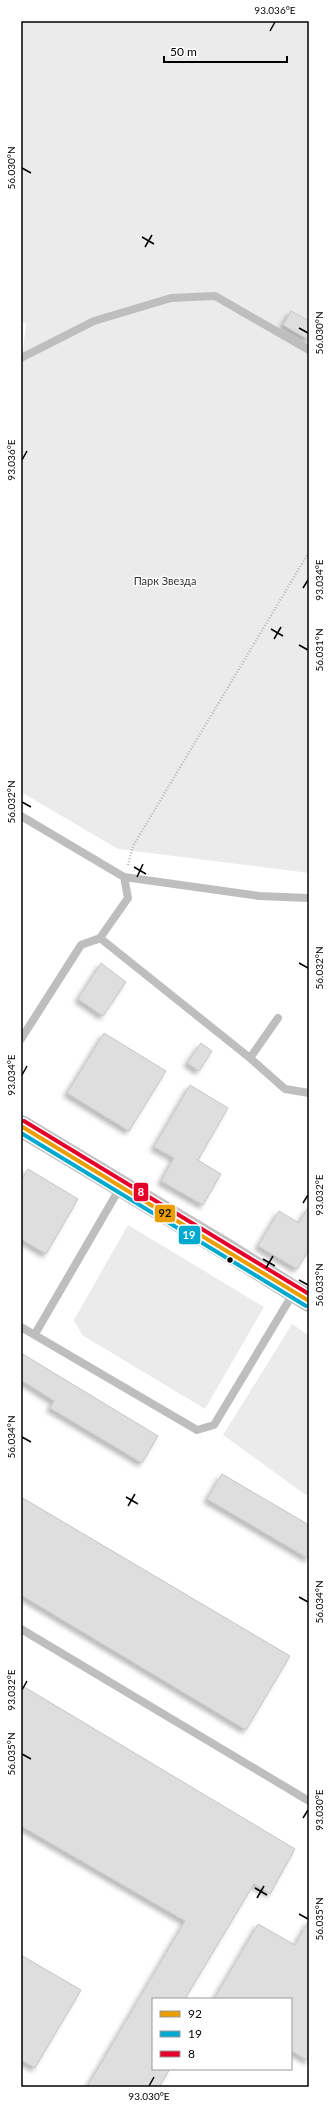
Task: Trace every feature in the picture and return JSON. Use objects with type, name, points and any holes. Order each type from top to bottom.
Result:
[{"type":"main road","points":[[21,1126],[302,1296]]},
{"type":"lane","points":[[21,358],[94,321],[171,298],[215,296],[309,350]]},
{"type":"lane","points":[[21,816],[124,877],[259,896],[309,898]]},
{"type":"lane","points":[[21,1039],[81,945],[100,938],[128,898],[124,877]]},
{"type":"lane","points":[[100,938],[250,1058],[285,1089],[309,1093]]},
{"type":"lane","points":[[250,1058],[278,1018]]},
{"type":"lane","points":[[35,1334],[121,1186]]},
{"type":"lane","points":[[21,1327],[197,1430],[214,1425],[302,1296]]},
{"type":"lane","points":[[21,1629],[309,1801]]},
{"type":"path","points":[[124,877],[133,846],[309,552]]},
{"type":"green space","name":"Парк Звезда","points":[[21,21],[309,21],[309,873],[118,849],[21,792],[21,369],[26,324],[21,321]]},
{"type":"green space","points":[[128,1225],[264,1307],[205,1409],[82,1335],[74,1320]]},
{"type":"green space","points":[[292,1324],[309,1335],[309,1494],[306,1495],[223,1435]]},
{"type":"building","points":[[291,311],[309,321],[309,340],[283,325]]},
{"type":"building","points":[[101,963],[126,982],[103,1016],[78,999]]},
{"type":"building","points":[[104,1033],[166,1071],[129,1131],[67,1093]]},
{"type":"building","points":[[201,1043],[212,1051],[199,1071],[187,1063]]},
{"type":"building","points":[[190,1085],[228,1108],[198,1160],[221,1174],[203,1205],[161,1181],[174,1158],[154,1147]]},
{"type":"building","points":[[28,1169],[78,1199],[46,1254],[21,1239],[21,1181]]},
{"type":"building","points":[[309,1206],[309,1250],[297,1269],[258,1246],[279,1211],[299,1223]]},
{"type":"building","points":[[21,1353],[158,1436],[142,1463],[50,1408],[54,1401],[21,1380]]},
{"type":"building","points":[[222,1474],[309,1525],[309,1559],[207,1499]]},
{"type":"building","points":[[21,1497],[290,1656],[246,1730],[21,1595]]},
{"type":"building","points":[[21,1685],[295,1849],[270,1894],[254,1884],[186,1998],[152,1998],[152,2070],[169,2070],[159,2087],[87,2087],[185,1921],[21,1826]]},
{"type":"building","points":[[309,1920],[309,2061],[292,2052],[292,1998],[215,1998],[258,1924],[295,1945]]},
{"type":"building","points":[[21,1955],[81,1990],[35,2068],[21,2060]]},
{"type":"transit line","name":"8","points":[[24,1121],[309,1294]]},
{"type":"transit line","name":"92","points":[[21,1126],[309,1301]]},
{"type":"transit line","name":"19","points":[[21,1133],[306,1306]]}]
